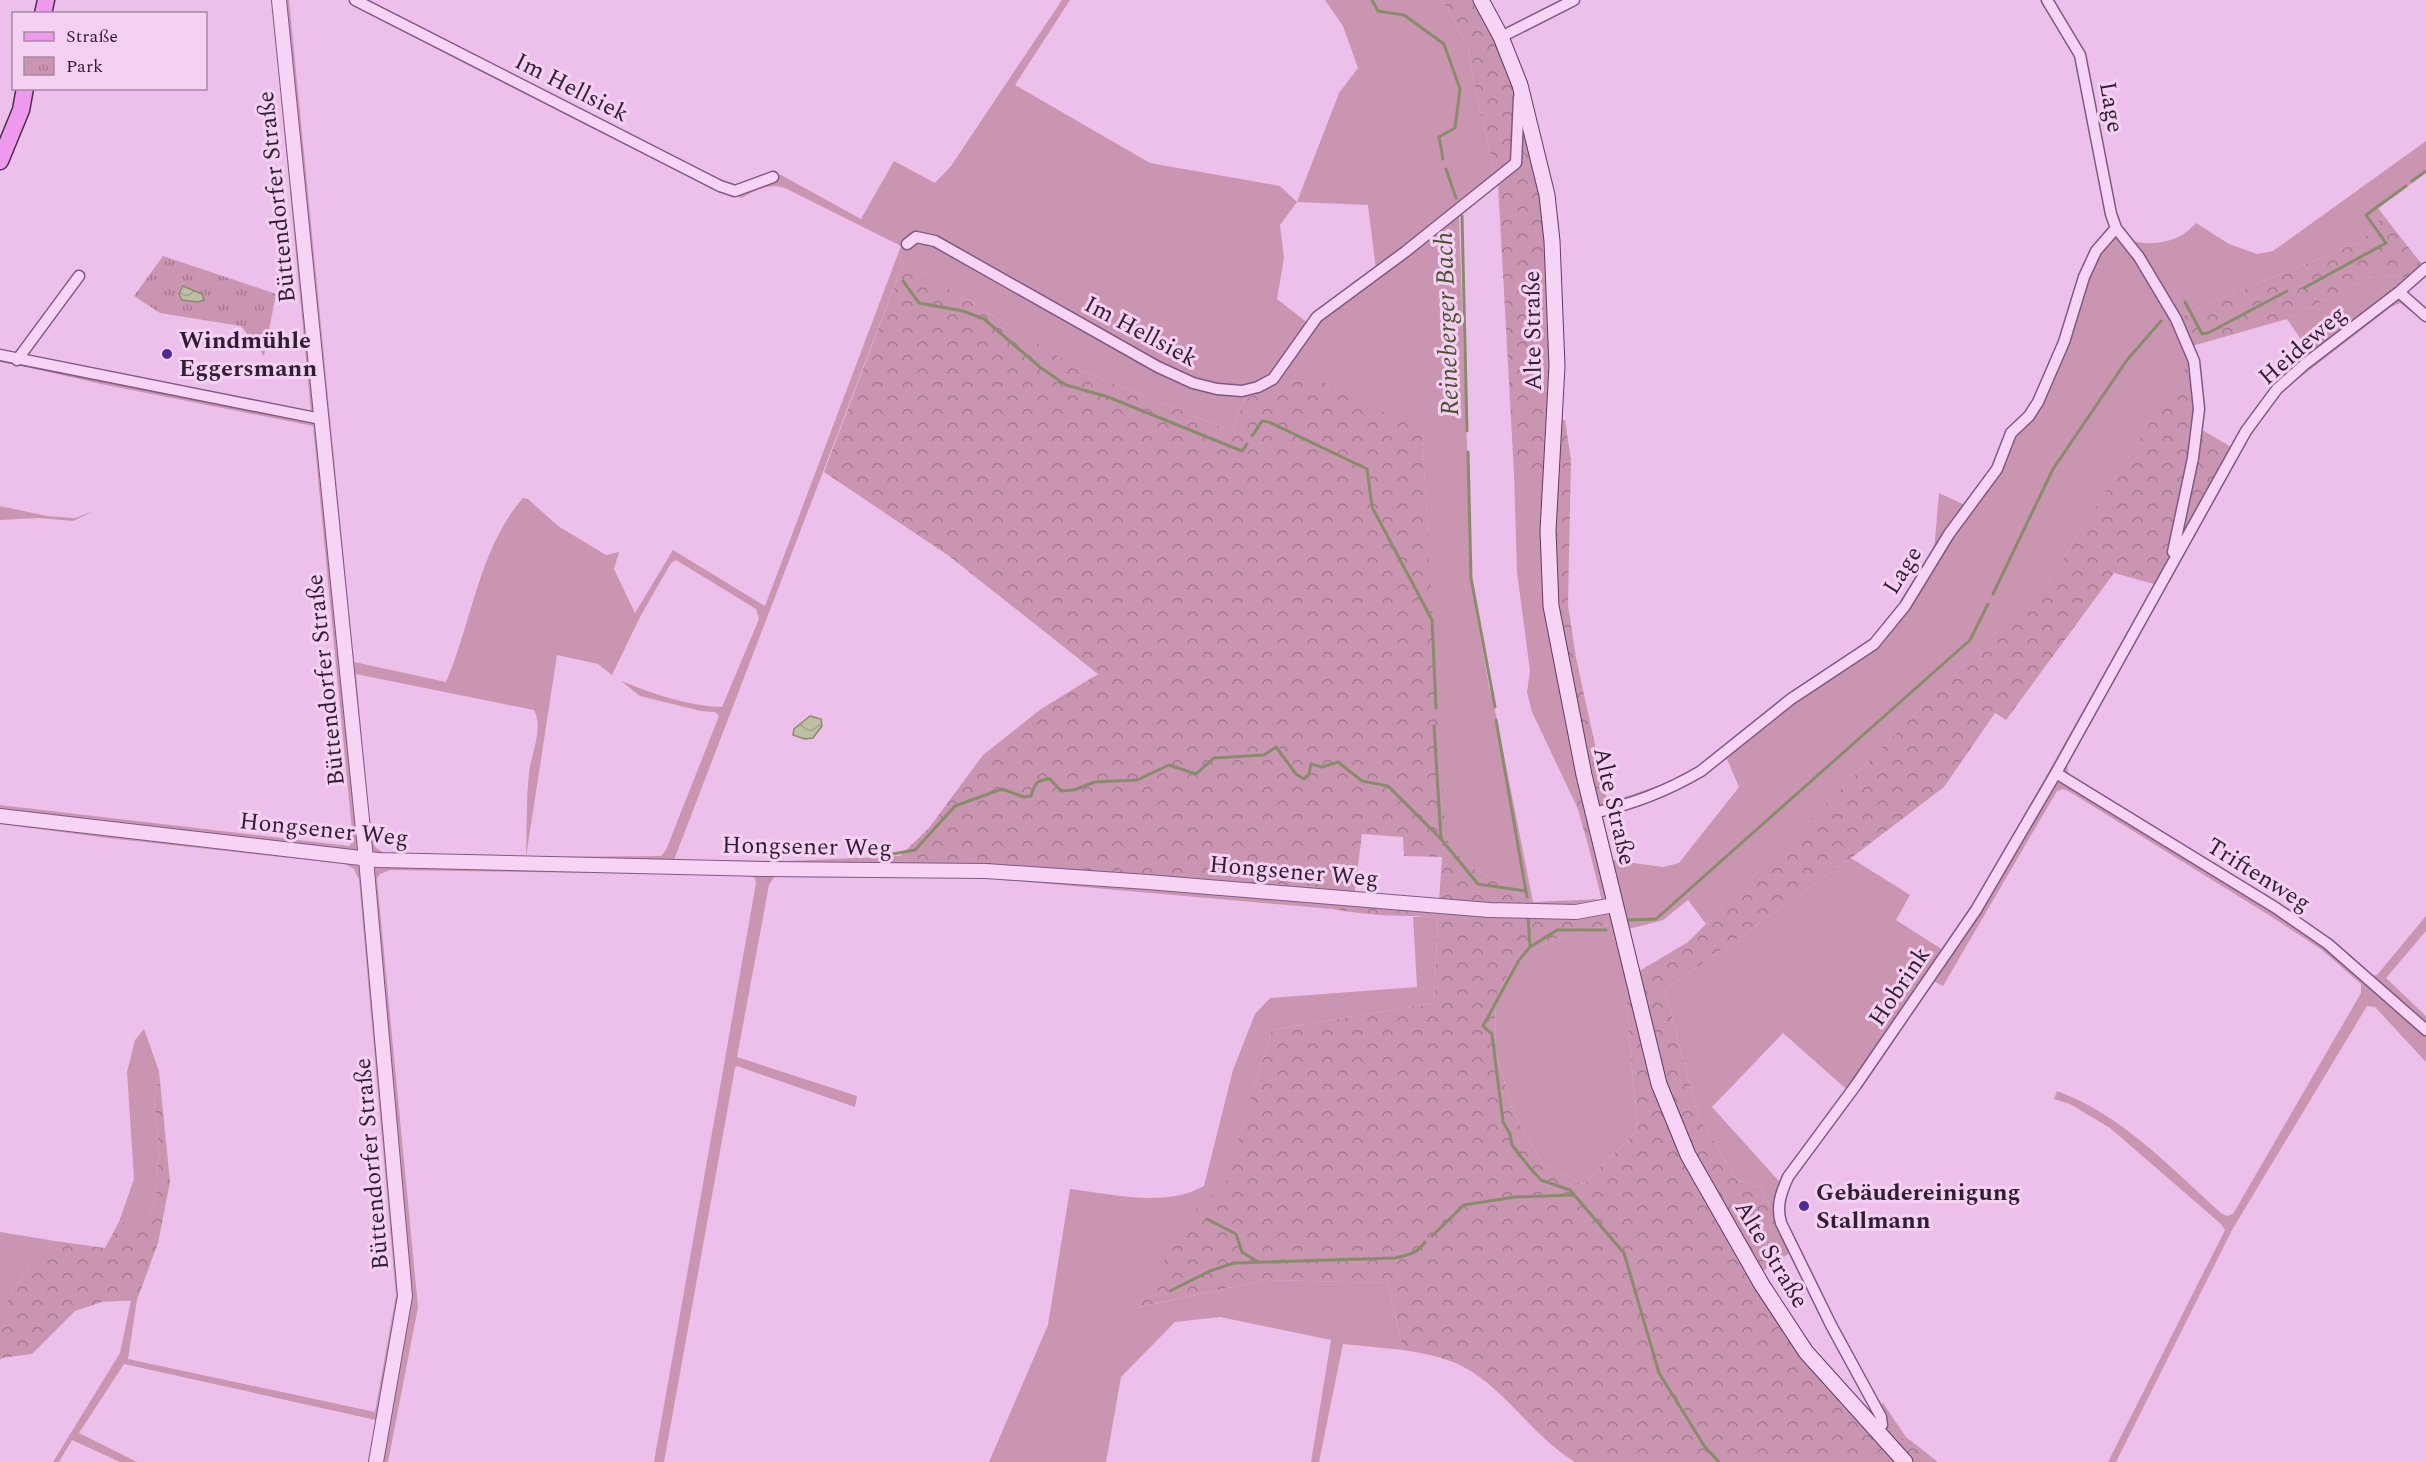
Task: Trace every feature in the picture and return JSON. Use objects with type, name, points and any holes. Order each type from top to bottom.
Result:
[{"type":"main road","name":"Alte Straße","points":[[1481,0],[1501,38],[1520,85],[1547,195],[1552,240],[1557,366],[1548,531],[1551,606],[1593,813],[1659,1084],[1688,1155],[1762,1285],[1806,1352],[1905,1462]]},
{"type":"main road","points":[[0,160],[21,110],[26,90]]},
{"type":"street","name":"Büttendorfer Straße","points":[[279,0],[366,859],[405,1296],[376,1462]]},
{"type":"street","name":"Im Hellsiek","points":[[355,0],[720,186],[735,191],[773,177]]},
{"type":"street","points":[[1501,38],[1574,0]]},
{"type":"street","name":"Lage","points":[[2047,0],[2080,55],[2111,214],[2116,228],[2139,257],[2175,319],[2193,361],[2199,409],[2193,458],[2171,564]]},
{"type":"street","name":"Alte Straße","points":[[1366,281],[1516,163],[1520,85]]},
{"type":"street","name":"Lage","points":[[1593,813],[1617,808],[1701,771],[1791,699],[1874,644],[1905,606],[1949,534],[1997,469],[2012,433],[2029,416],[2038,402],[2064,342],[2084,277],[2096,251],[2116,228]]},
{"type":"street","name":"Im Hellsiek","points":[[907,244],[916,237],[935,241],[1158,367],[1193,383],[1217,389],[1242,391],[1258,387],[1273,379],[1317,318],[1366,281]]},
{"type":"street","name":"Heideweg","points":[[2171,564],[2246,431],[2277,389],[2426,268]]},
{"type":"street","points":[[17,360],[79,276]]},
{"type":"street","points":[[2399,292],[2426,316]]},
{"type":"street","points":[[0,355],[321,419]]},
{"type":"street","name":"Hobrink","points":[[1876,1430],[1882,1425],[1881,1417],[1831,1325],[1781,1223],[1777,1211],[1782,1191],[1788,1178],[1856,1085],[1976,910],[2056,773],[2171,564]]},
{"type":"street","name":"Triftenweg","points":[[2056,773],[2285,914],[2328,944],[2426,1030]]},
{"type":"street","name":"Hongsener Weg","points":[[0,816],[366,859],[771,869],[986,871],[1489,910],[1576,912],[1614,905]]},
{"type":"green space","points":[[272,0],[289,0],[354,662],[446,682],[486,562],[508,518],[523,498],[528,499],[558,526],[606,555],[619,552],[614,569],[635,613],[673,550],[765,606],[901,246],[785,188],[768,187],[741,198],[719,190],[348,0],[361,0],[722,184],[738,184],[765,175],[781,175],[861,219],[894,161],[935,183],[951,166],[1062,0],[1070,0],[1015,85],[1150,163],[1280,186],[1297,202],[1339,93],[1358,68],[1343,26],[1325,0],[1442,0],[1468,46],[1476,94],[1498,183],[1459,215],[1472,589],[1489,686],[1533,902],[1466,864],[1445,839],[1422,431],[1284,381],[1245,399],[1232,431],[1083,371],[904,261],[674,860],[788,861],[900,856],[909,863],[985,865],[1315,887],[1336,893],[1332,909],[982,878],[774,877],[769,885],[737,1057],[857,1096],[855,1107],[737,1066],[735,1068],[664,1462],[654,1462],[756,883],[755,878],[747,875],[390,870],[380,874],[377,879],[418,1307],[388,1462],[369,1462],[376,1420],[124,1364],[79,1433],[137,1462],[120,1462],[72,1440],[59,1462],[53,1462],[120,1353],[131,1300],[137,1300],[128,1359],[375,1412],[396,1295],[359,880],[354,869],[345,864],[0,824],[0,805],[349,846],[353,841],[313,426],[101,384],[9,363],[14,356],[311,413]],"holes":[[[1297,202],[1368,205],[1376,270],[1309,324],[1277,299],[1284,258],[1280,225]],[[676,560],[756,609],[759,619],[722,707],[683,702],[621,681],[640,696],[701,711],[715,712],[719,716],[666,850],[661,856],[526,857],[557,655],[598,664],[612,675],[640,617],[671,563]],[[356,674],[534,710],[538,725],[529,773],[526,857],[384,853],[375,847],[370,826]]]},
{"type":"green space","points":[[1442,0],[1475,0],[1495,39],[1514,85],[1543,196],[1553,418],[1565,420],[1571,460],[1568,605],[1576,658],[1608,804],[1596,807],[1604,844],[1588,845],[1573,792],[1593,786],[1555,606],[1555,473],[1514,473],[1498,183],[1476,94],[1468,46]]},
{"type":"green space","points":[[2426,141],[2426,173],[2378,208],[2384,216],[2358,243],[2180,317],[2197,360],[2187,366],[2049,580],[1706,924],[1688,900],[1663,920],[1625,930],[1628,1027],[1638,1130],[1583,1184],[1542,1164],[1513,1111],[1496,1054],[1495,997],[1520,954],[1562,937],[1608,925],[1588,845],[1603,844],[1595,807],[1681,778],[1700,766],[1788,694],[1870,639],[1901,602],[1934,551],[1939,493],[1967,506],[2027,414],[2060,345],[2070,301],[2092,249],[2112,227],[2126,238],[2154,243],[2174,239],[2196,223],[2229,244],[2257,254],[2273,251]],"holes":[[[1727,759],[1739,787],[1679,863],[1663,867],[1612,860],[1602,815],[1621,812],[1686,784]]]},
{"type":"green space","points":[[2384,216],[2423,266],[2407,278],[2377,274],[2287,319],[2192,346],[2180,317],[2358,243]]},
{"type":"green space","points":[[163,256],[276,294],[264,356],[241,326],[160,313],[134,296]]},
{"type":"green space","points":[[904,261],[1083,371],[1232,431],[1245,399],[1284,381],[1313,377],[1422,431],[1446,839],[1466,864],[1533,902],[1603,899],[1608,925],[1562,937],[1520,954],[1495,997],[1496,1054],[1513,1111],[1542,1164],[1583,1184],[1638,1130],[1628,1027],[1626,979],[1688,942],[2049,580],[2187,365],[2197,360],[2199,428],[2231,447],[2154,584],[2114,573],[2006,720],[1995,713],[1944,787],[1851,858],[1665,990],[1698,1116],[1737,1180],[1761,1188],[1793,1251],[1755,1276],[1886,1443],[1906,1437],[1938,1462],[1575,1462],[1545,1439],[1478,1376],[1448,1360],[1403,1350],[1388,1283],[1266,1280],[1135,1308],[1204,1197],[1221,1195],[1272,1030],[1434,1003],[1438,916],[1398,916],[1332,909],[1336,893],[1315,887],[985,865],[909,863],[900,856],[929,828],[983,755],[1041,709],[1098,674],[949,556],[824,472]],"holes":[[[1362,834],[1403,837],[1404,856],[1442,857],[1439,902],[1354,897]]]},
{"type":"green space","points":[[2377,274],[2407,278],[2406,291],[2426,309],[2426,323],[2400,303],[2391,307],[2280,393],[2243,447],[2067,765],[2068,772],[2073,777],[2279,904],[2371,976],[2377,975],[2426,916],[2426,931],[2386,978],[2426,1016],[2426,1062],[2375,1007],[2367,1006],[2232,1230],[2116,1462],[2108,1462],[2225,1230],[2221,1224],[2110,1128],[2070,1104],[2054,1099],[2057,1091],[2103,1113],[2144,1144],[2221,1213],[2227,1216],[2233,1214],[2361,993],[2361,984],[2322,950],[2272,917],[2070,792],[2063,789],[2057,791],[1943,986],[1933,981],[1853,1095],[1783,1033],[1712,1107],[1787,1190],[1782,1211],[1793,1251],[1761,1188],[1737,1180],[1698,1116],[1665,990],[1851,858],[1910,895],[1896,920],[1943,950],[1981,892],[2247,419],[2275,386],[2311,354],[2287,319]]},
{"type":"green space","points":[[1514,473],[1556,473],[1553,561],[1594,786],[1573,792],[1578,809],[1532,712],[1527,692],[1530,671],[1517,572]]},
{"type":"green space","points":[[0,506],[47,516],[75,518],[94,511],[73,521],[39,518],[0,520]]},
{"type":"green space","points":[[1438,915],[1434,1003],[1272,1030],[1221,1196],[1136,1308],[1266,1280],[1388,1283],[1403,1350],[1343,1344],[1319,1462],[1311,1462],[1331,1340],[1220,1317],[1175,1322],[1121,1377],[1106,1462],[989,1462],[1048,1325],[1070,1189],[1156,1198],[1189,1193],[1204,1186],[1233,1070],[1255,1014],[1270,998],[1417,987],[1413,917]]},
{"type":"green space","points":[[144,1029],[159,1071],[154,1100],[159,1148],[156,1196],[147,1226],[119,1222],[134,1179],[127,1072],[135,1040]]},
{"type":"green space","points":[[159,1071],[170,1182],[158,1243],[137,1300],[102,1302],[75,1311],[32,1354],[0,1360],[0,1313],[31,1262],[55,1241],[105,1248],[119,1222],[147,1225],[156,1196],[159,1148],[154,1100]]},
{"type":"green space","points":[[0,1232],[55,1241],[31,1262],[0,1313]]},
{"type":"green space","points":[[1883,1403],[1906,1437],[1886,1443],[1889,1434],[1879,1408]]},
{"type":"water","points":[[183,286],[202,294],[204,300],[198,302],[182,300],[179,294]]},
{"type":"water","points":[[810,716],[821,719],[822,726],[813,738],[805,739],[793,735],[794,729]]},
{"type":"waterway","name":"Reineberger Bach","points":[[1372,0],[1378,11],[1404,15],[1444,44],[1460,89],[1455,128],[1439,137],[1443,159]]},
{"type":"waterway","name":"Reineberger Bach","points":[[1446,169],[1456,198]]},
{"type":"waterway","points":[[2412,181],[2426,171]]},
{"type":"waterway","points":[[2304,288],[2386,243],[2366,215],[2406,186]]},
{"type":"waterway","name":"Reineberger Bach","points":[[1462,216],[1467,431]]},
{"type":"waterway","points":[[903,281],[919,303],[963,311],[984,319],[1041,368],[1066,385],[1108,397],[1242,451],[1247,444]]},
{"type":"waterway","points":[[2185,302],[2202,334],[2208,333],[2287,291]]},
{"type":"waterway","points":[[1993,594],[2053,469],[2127,360],[2161,321]]},
{"type":"waterway","points":[[1252,436],[1262,421],[1269,422],[1367,469],[1372,507],[1432,620],[1436,708]]},
{"type":"waterway","name":"Reineberger Bach","points":[[1468,452],[1471,578],[1495,707]]},
{"type":"waterway","points":[[1627,920],[1656,919],[1970,640],[1988,604]]},
{"type":"waterway","name":"Reineberger Bach","points":[[1496,720],[1527,897]]},
{"type":"waterway","points":[[1434,726],[1441,839],[1478,884],[1526,891]]},
{"type":"waterway","points":[[887,855],[915,850],[955,806],[1002,789],[1024,797],[1031,796],[1037,783],[1050,779],[1061,791],[1074,790],[1095,782],[1137,780],[1169,765],[1196,774],[1214,758],[1264,755],[1276,747],[1296,774],[1304,779],[1309,774],[1311,764],[1322,767],[1338,762],[1362,781],[1388,786],[1441,839]]},
{"type":"waterway","name":"Reineberger Bach","points":[[1528,916],[1530,947],[1519,960],[1483,1026],[1492,1034],[1503,1122],[1510,1134],[1512,1145],[1541,1180],[1570,1190],[1624,1253],[1659,1373],[1705,1447],[1719,1462]]},
{"type":"waterway","points":[[1530,947],[1557,930],[1606,930]]},
{"type":"waterway","points":[[1432,1236],[1464,1205],[1515,1197],[1573,1195]]},
{"type":"waterway","points":[[1207,1219],[1236,1234],[1242,1252],[1258,1262]]},
{"type":"waterway","points":[[1170,1291],[1210,1271],[1234,1263],[1394,1258],[1412,1253],[1425,1242]]},
{"type":"place","name":"Windmühle Eggersmann","points":[[167,354]]},
{"type":"place","name":"Gebäudereinigung Stallmann","points":[[1804,1206]]}]
